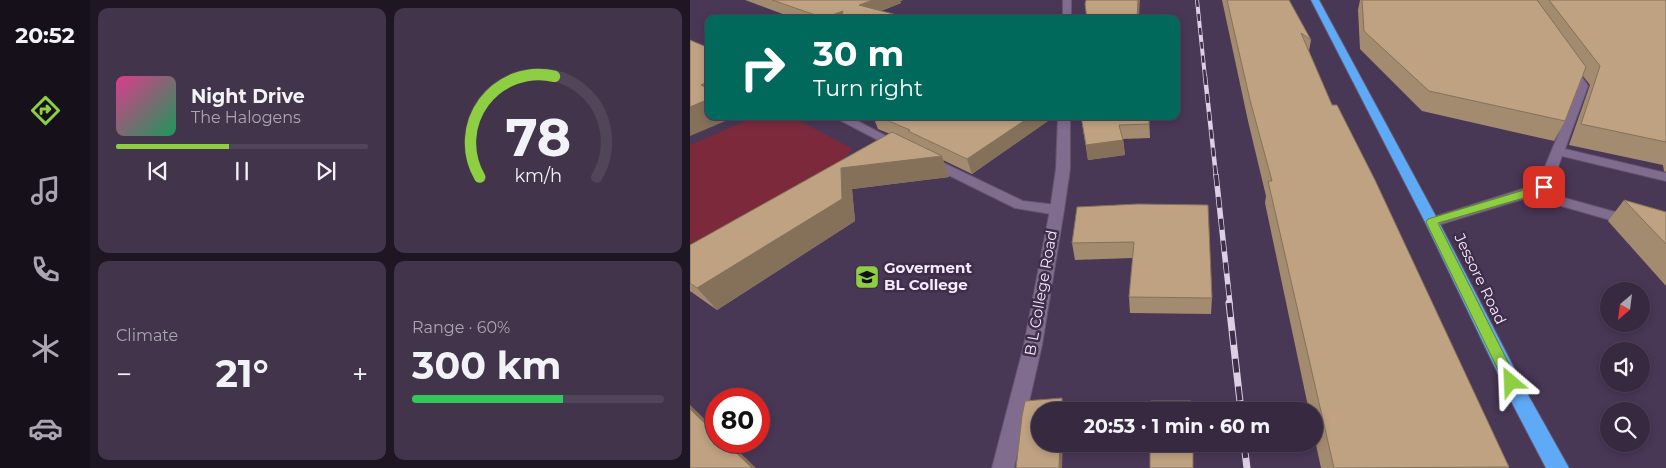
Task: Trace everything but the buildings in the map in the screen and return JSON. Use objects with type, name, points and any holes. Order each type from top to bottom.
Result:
[{"type":"highway","name":"Jessore Road","points":[[1315,0],[1432,222],[1520,400],[1558,468]]},
{"type":"street","points":[[1067,0],[1067,15]]},
{"type":"street","points":[[1432,222],[1530,193],[1544,187],[1583,86],[1562,55]]},
{"type":"street","points":[[846,120],[1020,204],[1057,210]]},
{"type":"street","name":"B L College Road","points":[[1003,468],[1033,345],[1057,210],[1063,169],[1064,120]]},
{"type":"street","points":[[1558,151],[1666,176]]},
{"type":"street","points":[[1530,193],[1666,231]]},
{"type":"shaded area","points":[[748,120],[798,120],[853,149],[817,186],[690,252],[690,145]]},
{"type":"railway","points":[[1197,0],[1205,77]]},
{"type":"railway","points":[[1205,76],[1216,176]]},
{"type":"railway","points":[[1216,175],[1230,304]]},
{"type":"railway","points":[[1229,303],[1240,402]]},
{"type":"railway","points":[[1245,452],[1247,468]]},
{"type":"place","name":"Goverment BL College","points":[[867,277]]},
{"type":"route","points":[[1511,382],[1432,222],[1530,193],[1544,187]]}]
